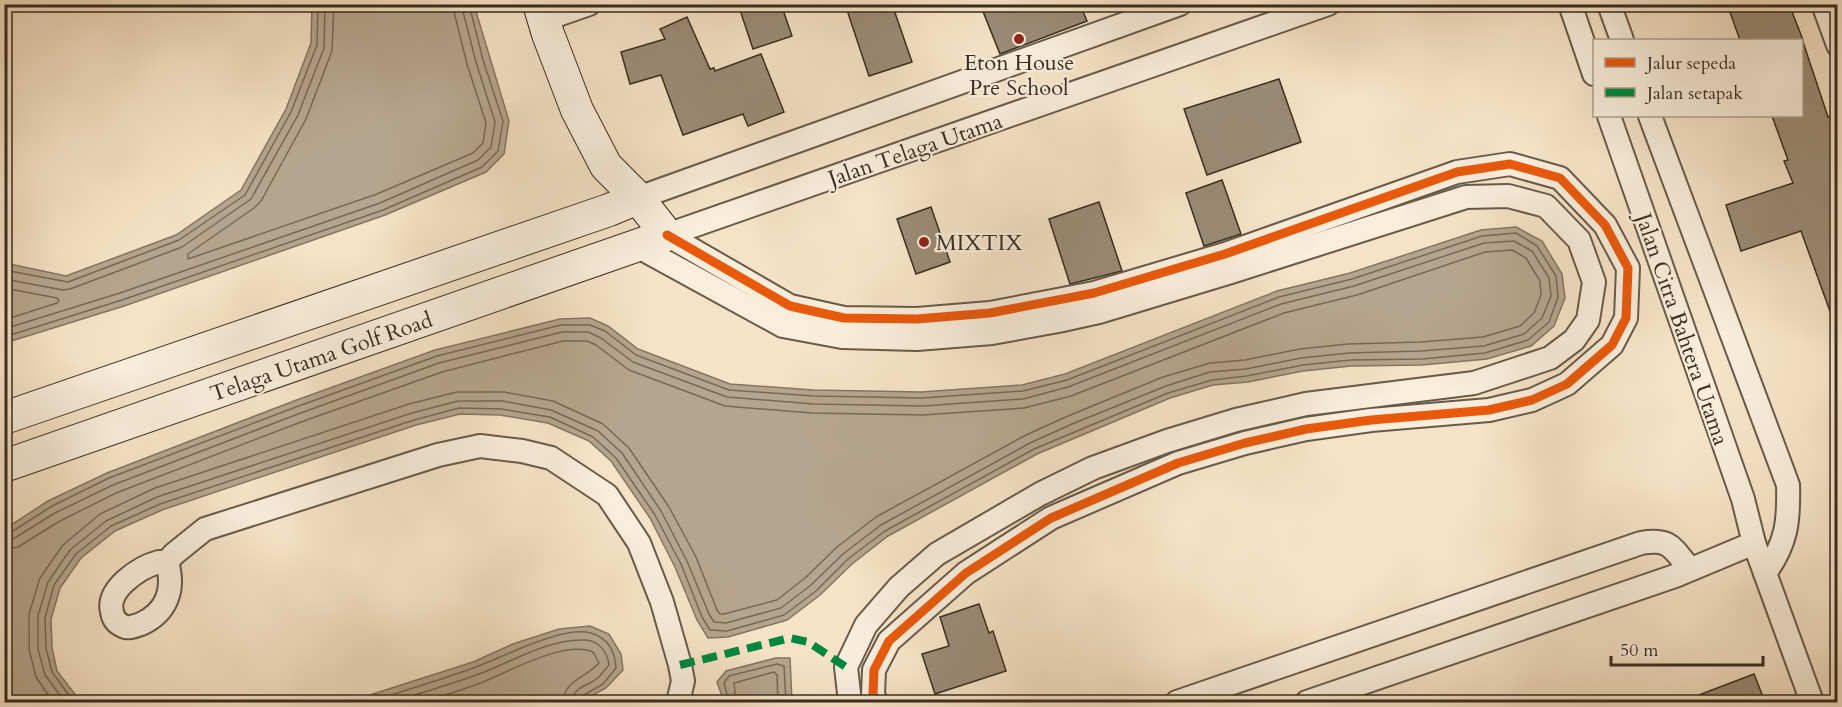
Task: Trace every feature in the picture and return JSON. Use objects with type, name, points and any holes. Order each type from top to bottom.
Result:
[{"type":"main road","points":[[541,12],[577,110],[606,166],[638,198],[667,235]]},
{"type":"main road","points":[[606,166],[609,210],[637,246]]},
{"type":"main road","name":"Jalan Telaga Utama","points":[[609,210],[638,198]]},
{"type":"main road","name":"Telaga Utama Golf Road","points":[[4,418],[609,210]]},
{"type":"main road","name":"Jalan Telaga Utama","points":[[637,246],[667,235]]},
{"type":"main road","name":"Telaga Utama Golf Road","points":[[4,466],[637,246]]},
{"type":"street","points":[[541,12],[589,4]]},
{"type":"street","name":"Jalan Telaga Utama","points":[[638,198],[1180,4]]},
{"type":"street","name":"Jalan Telaga Utama","points":[[667,235],[1328,4]]},
{"type":"street","points":[[1570,4],[1593,71]]},
{"type":"street","points":[[1609,4],[1622,39]]},
{"type":"street","points":[[1823,4],[1838,45]]},
{"type":"street","name":"Jalan Citra Bahtera Utama","points":[[1609,117],[1743,499],[1754,543],[1812,702]]},
{"type":"street","name":"Jalan Citra Bahtera Utama","points":[[1650,117],[1788,485],[1789,509],[1781,548],[1765,573]]},
{"type":"street","points":[[667,235],[790,306],[843,318],[917,319],[990,313],[1094,293],[1225,254],[1457,172],[1510,164],[1560,178],[1605,225],[1628,268],[1626,318],[1612,345],[1567,384],[1532,400],[1489,410],[1371,420],[1306,429],[1245,443],[1178,463],[1051,518],[966,573],[889,641],[874,670],[873,694],[876,702]]},
{"type":"street","points":[[637,246],[783,326],[842,337],[917,339],[992,333],[1099,312],[1466,197],[1508,196],[1546,206],[1579,240],[1594,282],[1588,320],[1574,340],[1550,358],[1474,383],[1306,404],[1236,420],[1167,441],[1093,468],[1040,494],[937,554],[898,587],[867,625],[846,667],[850,702]]},
{"type":"street","points":[[167,562],[206,529],[438,454],[480,446],[522,451],[551,458],[607,495],[639,543],[662,602],[680,665],[683,681],[678,702]]},
{"type":"street","points":[[1177,702],[1641,543],[1655,541],[1668,543],[1690,569]]},
{"type":"street","points":[[1307,702],[1690,569],[1754,543]]},
{"type":"water","points":[[312,5],[474,5],[509,121],[504,154],[486,172],[385,215],[124,306],[5,343],[5,263],[66,276],[176,235],[241,190],[286,109],[311,43]]},
{"type":"water","points":[[1516,227],[1542,241],[1562,274],[1565,298],[1554,326],[1531,346],[1487,359],[1422,365],[1351,366],[1303,371],[1248,382],[1213,385],[1170,398],[1037,454],[888,536],[852,564],[820,595],[787,620],[728,637],[708,638],[697,620],[675,567],[650,518],[611,461],[589,441],[548,423],[500,415],[460,414],[416,425],[162,510],[115,531],[81,558],[60,588],[51,619],[52,648],[57,671],[81,702],[5,702],[5,529],[48,501],[107,473],[435,350],[560,319],[590,318],[608,326],[638,349],[730,384],[813,390],[921,392],[1022,385],[1065,374],[1277,291],[1350,273],[1481,230]]},
{"type":"water","points":[[590,626],[609,634],[621,654],[623,670],[606,688],[580,702],[348,702],[473,662],[513,644],[559,629]]},
{"type":"water","points":[[776,658],[790,658],[792,702],[724,702],[717,682],[726,671]]},
{"type":"building","points":[[738,4],[781,4],[792,36],[753,49]]},
{"type":"building","points":[[845,4],[892,4],[912,62],[869,76]]},
{"type":"building","name":"Eton House Pre School","points":[[980,4],[1080,4],[1087,21],[1000,54]]},
{"type":"building","points":[[1727,4],[1789,4],[1803,39],[1740,39]]},
{"type":"building","points":[[687,17],[710,69],[714,68],[715,71],[761,54],[784,112],[748,126],[743,114],[683,135],[661,75],[630,84],[621,52],[665,39],[660,29]]},
{"type":"building","points":[[1803,42],[1828,117],[1831,116],[1838,135],[1838,324],[1835,325],[1801,231],[1741,251],[1726,205],[1793,183],[1784,161],[1788,160],[1772,117],[1803,117]]},
{"type":"building","points":[[1279,79],[1301,142],[1207,175],[1184,109]]},
{"type":"building","points":[[1222,180],[1241,234],[1204,246],[1186,193]]},
{"type":"building","points":[[1099,202],[1122,271],[1070,284],[1049,219]]},
{"type":"building","points":[[931,207],[950,262],[916,274],[897,219]]},
{"type":"building","points":[[979,604],[989,633],[993,631],[1006,671],[935,694],[922,654],[949,646],[940,617]]},
{"type":"building","points":[[1754,674],[1765,702],[1683,701]]},
{"type":"marked path","points":[[680,665],[790,638],[808,642],[846,667]]},
{"type":"cycle path","points":[[667,235],[790,306],[844,318],[917,319],[990,313],[1094,293],[1225,254],[1457,172],[1510,164],[1560,178],[1605,225],[1628,268],[1626,318],[1612,345],[1567,384],[1532,400],[1489,410],[1371,420],[1306,429],[1245,443],[1178,463],[1051,518],[966,573],[889,641],[874,670],[873,694],[876,702]]},
{"type":"place","name":"Eton House Pre School","points":[[1019,39]]},
{"type":"place","name":"MIXTIX","points":[[924,242]]}]
